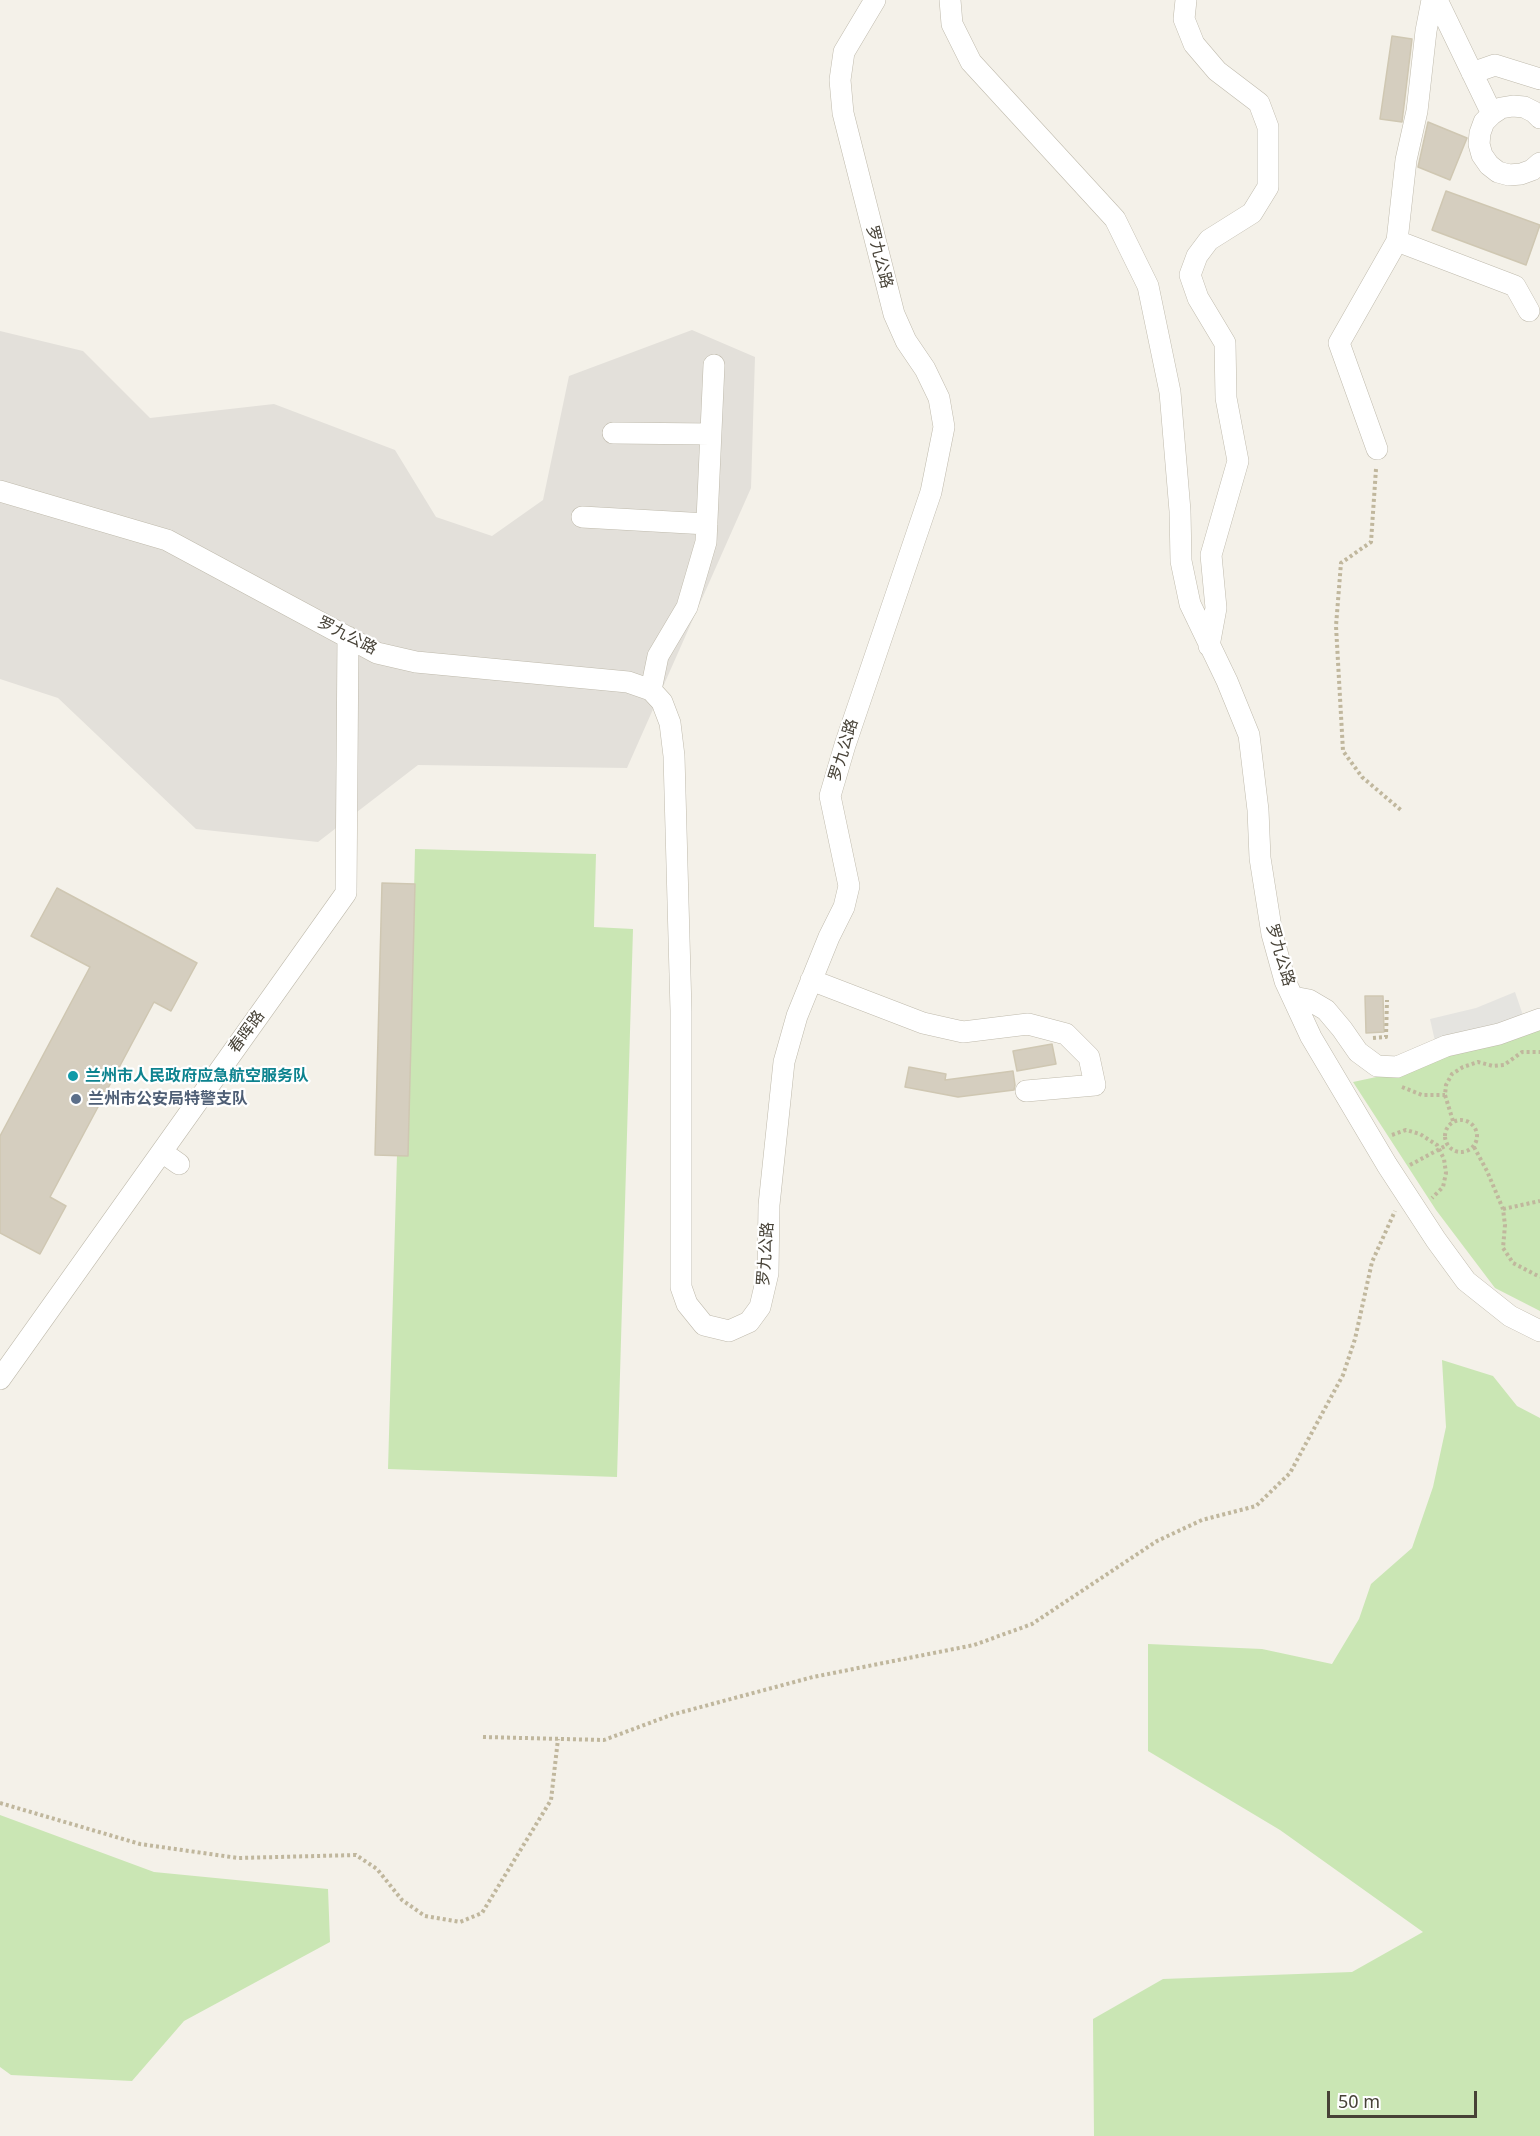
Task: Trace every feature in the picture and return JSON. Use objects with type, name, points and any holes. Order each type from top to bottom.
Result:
[{"type":"street","name":"罗九公路","points":[[0,491],[167,540],[377,653],[416,662],[611,679],[651,690],[662,702],[670,723],[674,756],[681,1011],[681,1287],[687,1304],[704,1325],[729,1331],[750,1322],[760,1307],[768,1273],[769,1205],[784,1062],[796,1016],[844,907],[849,886],[830,796],[845,744],[931,492],[944,427],[939,398],[925,369],[906,341],[894,315],[843,113],[840,80],[844,52],[876,0]]},
{"type":"street","name":"罗九公路","points":[[950,0],[952,24],[971,62],[1115,219],[1148,286],[1170,392],[1180,511],[1181,561],[1190,604],[1227,681],[1249,735],[1258,810],[1260,858],[1272,934],[1285,981],[1311,1037],[1403,1191],[1436,1240],[1466,1281],[1510,1317],[1540,1331]]},
{"type":"street","points":[[1186,0],[1184,19],[1194,44],[1217,70],[1258,103],[1268,127],[1268,187],[1252,213],[1209,240],[1197,256],[1190,275],[1198,298],[1225,343],[1226,398],[1238,461],[1211,555],[1216,608],[1209,646]]},
{"type":"street","points":[[1377,449],[1339,343],[1397,241],[1406,160],[1417,111],[1432,0]]},
{"type":"street","points":[[1437,0],[1492,114]]},
{"type":"street","points":[[1472,73],[1495,64],[1540,79]]},
{"type":"street","points":[[1540,118],[1524,107],[1502,108],[1484,122],[1479,144],[1482,155],[1489,165],[1509,175],[1532,170],[1540,163]]},
{"type":"street","points":[[1397,241],[1515,286],[1529,311]]},
{"type":"street","points":[[651,690],[658,656],[687,608],[706,542],[714,365]]},
{"type":"street","points":[[613,433],[711,434]]},
{"type":"street","points":[[582,517],[707,524]]},
{"type":"street","name":"春晖路","points":[[0,1379],[170,1158],[346,893],[348,637]]},
{"type":"street","points":[[811,980],[923,1023],[963,1032],[1028,1024],[1066,1034],[1089,1056],[1095,1085],[1026,1091]]},
{"type":"street","points":[[1293,997],[1309,1000],[1326,1010],[1358,1052],[1377,1066],[1396,1067],[1446,1046],[1499,1034],[1540,1019]]},
{"type":"path","points":[[1377,449],[1371,542],[1341,563],[1336,626],[1342,751],[1362,777],[1402,811]]},
{"type":"path","points":[[1348,1038],[1386,1037],[1387,1000]]},
{"type":"path","points":[[1453,1122],[1445,1095],[1446,1085],[1452,1074],[1478,1062],[1493,1066],[1504,1065],[1522,1052],[1540,1052]]},
{"type":"path","points":[[1464,1120],[1473,1125],[1477,1136],[1473,1147],[1459,1153],[1448,1146],[1444,1134],[1453,1122],[1464,1120]]},
{"type":"path","points":[[1384,1139],[1406,1130],[1428,1138],[1440,1150],[1446,1173],[1443,1187],[1428,1203]]},
{"type":"path","points":[[1404,1168],[1448,1146]]},
{"type":"path","points":[[1473,1147],[1487,1171],[1503,1209],[1505,1225],[1503,1248],[1513,1263],[1540,1277]]},
{"type":"path","points":[[483,1737],[604,1740],[671,1715],[813,1677],[974,1645],[1032,1624],[1157,1541],[1202,1520],[1256,1506],[1290,1473],[1343,1375],[1355,1339],[1372,1262],[1403,1191]]},
{"type":"path","points":[[1503,1209],[1540,1201]]},
{"type":"path","points":[[0,1803],[140,1844],[238,1858],[356,1855],[377,1869],[402,1900],[425,1916],[460,1922],[482,1913],[550,1800],[558,1739]]},
{"type":"shaded area","points":[[692,330],[755,357],[751,488],[627,768],[418,765],[318,842],[196,829],[58,698],[0,679],[0,331],[83,351],[150,418],[274,404],[395,450],[436,517],[492,536],[543,500],[569,376]]},
{"type":"shaded area","points":[[1515,992],[1526,1024],[1437,1050],[1430,1019],[1476,1008]]},
{"type":"green space","points":[[415,849],[596,854],[594,927],[633,929],[617,1477],[388,1469],[397,1155],[408,1155]]},
{"type":"green space","points":[[1540,1026],[1540,1311],[1495,1288],[1436,1210],[1353,1082],[1409,1070]]},
{"type":"green space","points":[[1442,1360],[1493,1376],[1517,1406],[1540,1418],[1540,2136],[1094,2136],[1093,2019],[1163,1979],[1352,1972],[1423,1932],[1280,1830],[1148,1751],[1148,1644],[1262,1649],[1332,1664],[1359,1619],[1371,1584],[1412,1548],[1433,1487],[1446,1427]]},
{"type":"green space","points":[[0,1815],[154,1872],[328,1889],[330,1942],[184,2021],[132,2081],[11,2075],[0,2067]]},
{"type":"building","points":[[1392,36],[1412,39],[1402,122],[1380,119]]},
{"type":"building","points":[[1428,122],[1467,138],[1450,180],[1418,167]]},
{"type":"building","points":[[1446,191],[1540,225],[1526,265],[1432,230]]},
{"type":"building","points":[[382,883],[415,884],[408,1156],[375,1155]]},
{"type":"building","points":[[57,888],[197,963],[171,1011],[154,1002],[50,1197],[66,1206],[40,1254],[0,1233],[0,1136],[90,967],[31,936]]},
{"type":"building","points":[[1365,996],[1383,996],[1384,1032],[1366,1033]]},
{"type":"building","points":[[1052,1044],[1056,1064],[1017,1071],[1013,1051]]},
{"type":"building","points":[[909,1067],[946,1074],[945,1080],[1013,1071],[1015,1085],[1014,1090],[958,1097],[905,1087]]},
{"type":"place","name":"兰州市人民政府应急航空服务队","points":[[73,1076]]},
{"type":"place","name":"兰州市公安局特警支队","points":[[76,1099]]}]
